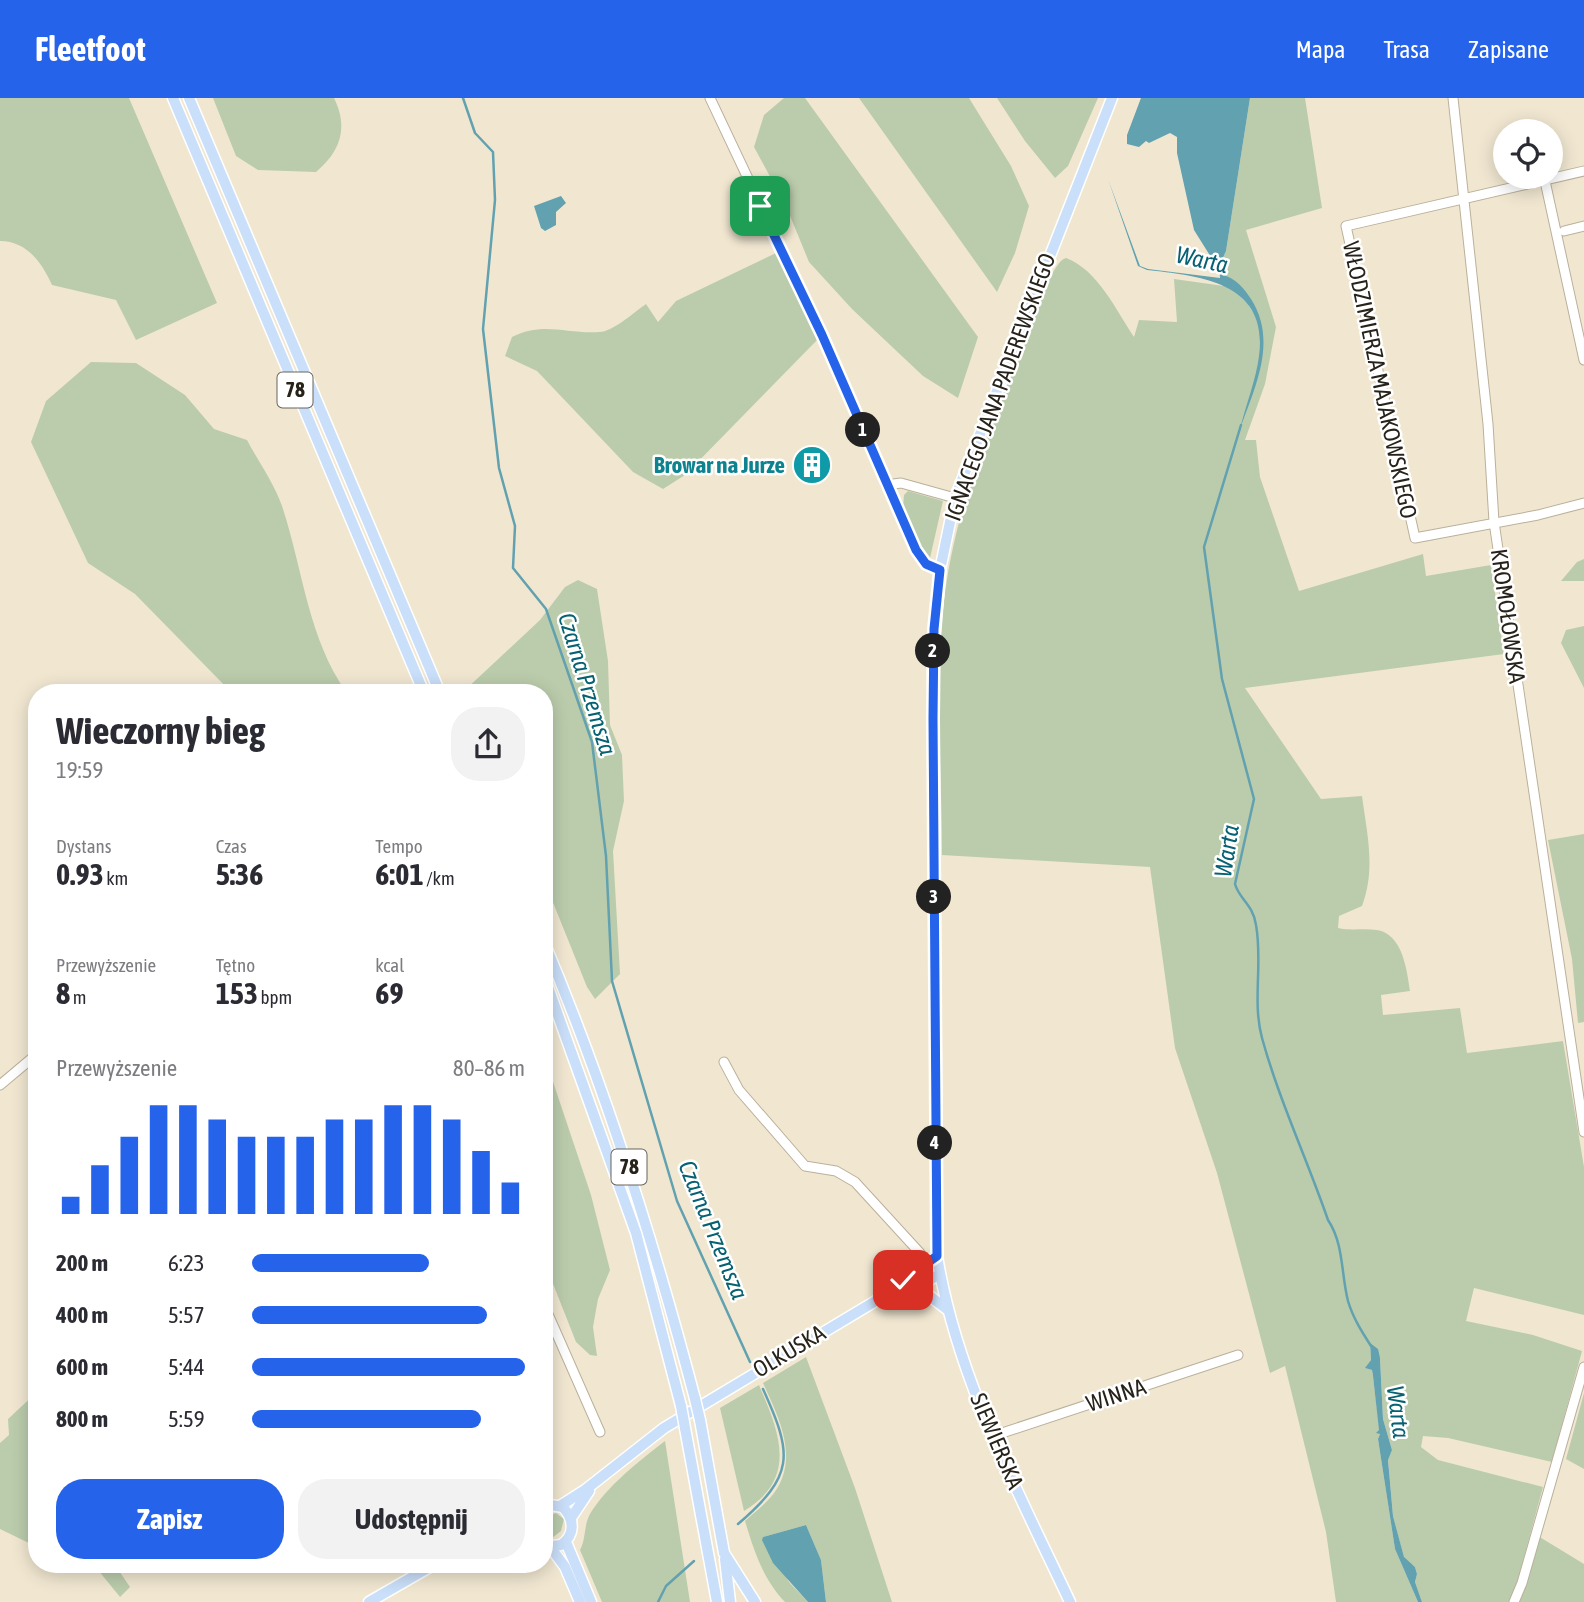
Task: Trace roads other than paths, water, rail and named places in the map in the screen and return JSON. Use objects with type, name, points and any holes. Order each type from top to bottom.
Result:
[{"type":"main road","name":"78","points":[[173,98],[420,684]]},
{"type":"main road","name":"78","points":[[189,98],[436,684]]},
{"type":"main road","name":"IGNACEGO JANA PADEREWSKIEGO","points":[[940,1274],[937,1256],[933,670],[940,570],[955,498],[1112,98]]},
{"type":"main road","name":"78","points":[[553,966],[628,1165],[700,1400],[700,1420],[730,1602]]},
{"type":"main road","name":"78","points":[[553,1001],[636,1233],[681,1406],[717,1602]]},
{"type":"main road","name":"OLKUSKA","points":[[598,1481],[630,1452],[700,1400],[874,1302],[937,1256]]},
{"type":"main road","name":"OLKUSKA","points":[[874,1302],[914,1289],[940,1274]]},
{"type":"main road","name":"SIEWIERSKA","points":[[940,1274],[948,1310],[993,1436],[1070,1602]]},
{"type":"main road","points":[[914,1289],[948,1310]]},
{"type":"main road","points":[[553,1501],[598,1481]]},
{"type":"main road","points":[[553,1546],[566,1542],[571,1534],[571,1518],[598,1481]]},
{"type":"main road","points":[[553,1504],[571,1518]]},
{"type":"main road","points":[[566,1542],[591,1602]]},
{"type":"main road","points":[[724,1553],[755,1602]]},
{"type":"main road","points":[[553,1554],[565,1567],[580,1602]]},
{"type":"main road","points":[[369,1602],[419,1573]]},
{"type":"street","points":[[710,98],[822,335],[886,485],[922,560],[940,570]]},
{"type":"street","name":"KROMOŁOWSKA","points":[[1453,98],[1488,424],[1494,522],[1584,1132]]},
{"type":"street","points":[[1563,176],[1584,171]]},
{"type":"street","points":[[1465,198],[1507,189]]},
{"type":"street","points":[[1547,189],[1584,360]]},
{"type":"street","name":"WŁODZIMIERZA MAJAKOWSKIEGO","points":[[1465,198],[1346,226],[1415,538],[1494,522]]},
{"type":"street","points":[[1564,231],[1584,226]]},
{"type":"street","points":[[886,485],[901,483],[955,498]]},
{"type":"street","points":[[1494,522],[1538,515],[1584,503]]},
{"type":"street","points":[[0,1085],[28,1062]]},
{"type":"street","points":[[724,1062],[738,1090],[805,1166],[836,1171],[855,1182],[920,1253]]},
{"type":"street","points":[[553,1325],[600,1432]]},
{"type":"street","name":"WINNA","points":[[993,1436],[1238,1355]]},
{"type":"street","points":[[1514,1602],[1522,1583],[1584,1367]]},
{"type":"water","points":[[1141,98],[1250,98],[1226,251],[1221,262],[1223,275],[1239,284],[1251,299],[1263,331],[1261,364],[1240,429],[1259,356],[1259,331],[1253,312],[1242,298],[1208,280],[1147,270],[1138,266],[1108,179],[1140,266],[1220,278],[1219,264],[1214,262],[1194,230],[1177,153],[1177,137],[1170,133],[1149,143],[1146,141],[1139,147],[1127,144],[1127,135]]},
{"type":"water","points":[[561,196],[566,203],[556,212],[556,225],[545,231],[541,228],[534,206]]},
{"type":"water","points":[[1370,1343],[1378,1349],[1380,1358],[1383,1419],[1392,1450],[1388,1460],[1393,1516],[1404,1557],[1415,1567],[1415,1582],[1422,1602],[1418,1602],[1395,1549],[1378,1439],[1380,1434],[1376,1433],[1379,1430],[1373,1376],[1372,1370],[1365,1368],[1371,1360]]},
{"type":"water","points":[[806,1525],[821,1560],[826,1602],[808,1602],[773,1563],[762,1540],[763,1537]]},
{"type":"waterway","name":"Czarna Przemsza","points":[[463,98],[475,133],[493,152],[495,200],[483,329],[499,468],[515,526],[513,568],[546,609],[592,742],[606,856],[612,981],[677,1201],[750,1362]]},
{"type":"waterway","name":"Warta","points":[[1241,425],[1204,547],[1222,679],[1254,799],[1235,884],[1252,912],[1256,925],[1258,1010],[1262,1038],[1285,1107],[1337,1239],[1350,1307],[1371,1346]]},
{"type":"waterway","name":"Czarna Przemsza","points":[[738,1524],[770,1492],[783,1463],[780,1431],[763,1389]]},
{"type":"waterway","name":"Czarna Przemsza","points":[[658,1602],[666,1586],[694,1561]]},
{"type":"place","name":"Browar na Jurze","points":[[812,465]]}]
